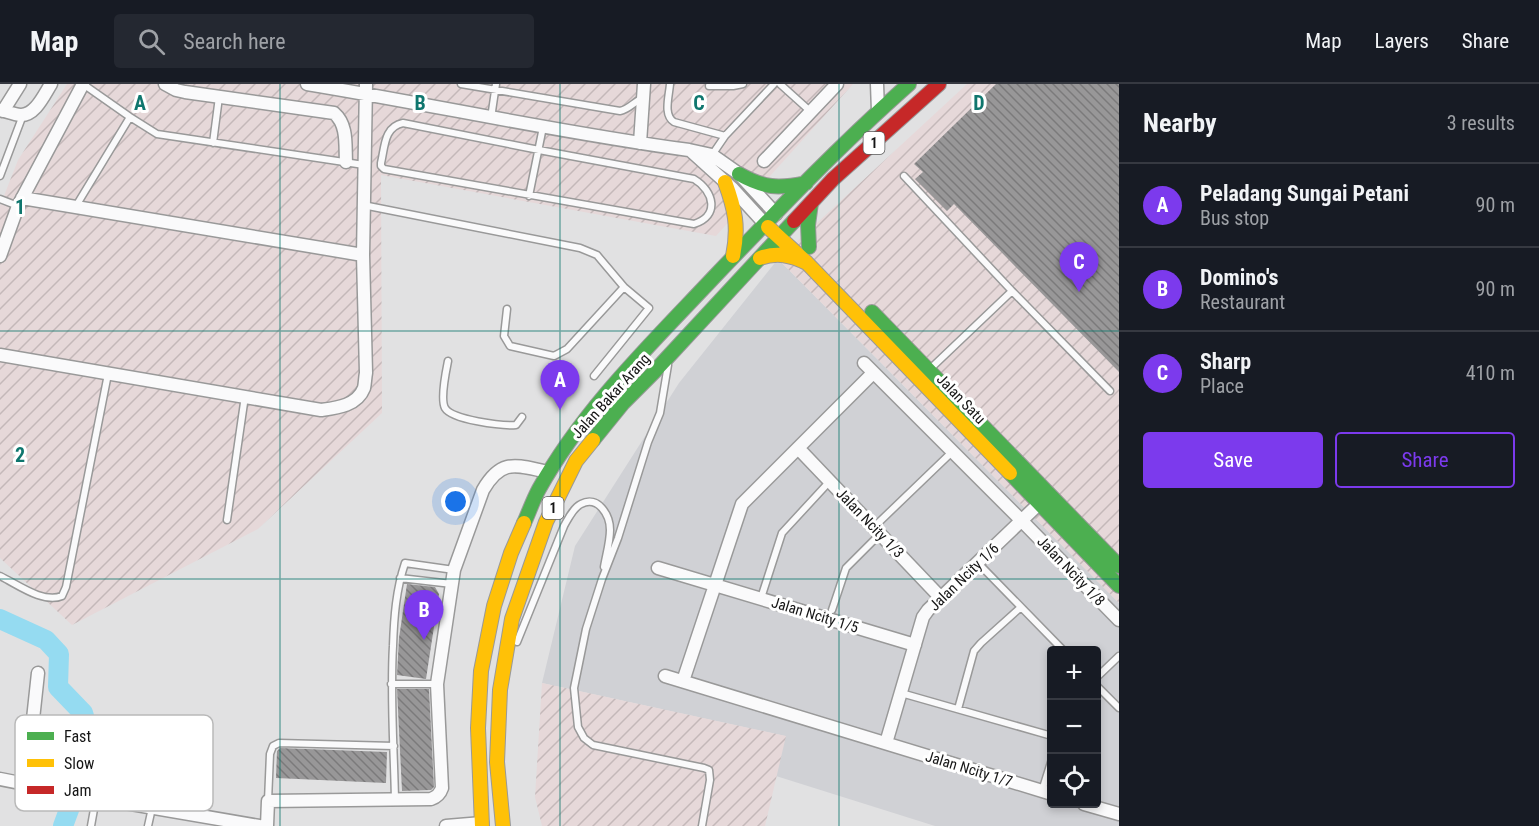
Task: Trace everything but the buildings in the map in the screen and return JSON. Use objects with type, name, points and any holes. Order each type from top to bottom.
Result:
[{"type":"main road","name":"Jalan Bakar Arang","points":[[482,824],[477,728],[481,672],[494,606],[511,553],[537,491],[561,453],[614,382],[733,256],[878,111],[909,84]]},
{"type":"main road","name":"Jalan Bakar Arang","points":[[503,826],[497,762],[500,690],[512,619],[546,522],[576,461],[623,403],[833,179],[939,84]]},
{"type":"main road","points":[[739,174],[754,183],[771,188],[786,188],[806,183]]},
{"type":"main road","points":[[724,182],[737,220],[737,238],[733,256]]},
{"type":"main road","points":[[809,247],[808,225],[811,203]]},
{"type":"main road","name":"Jalan Satu","points":[[776,214],[809,247],[924,375],[1044,499],[1119,585]]},
{"type":"main road","name":"Jalan Satu","points":[[765,224],[924,375]]},
{"type":"main road","points":[[760,258],[772,254],[785,254],[807,263]]},
{"type":"main road","name":"Jalan Satu","points":[[1044,499],[1119,566]]},
{"type":"street","points":[[20,84],[2,110],[23,115],[31,111],[37,106],[51,84]]},
{"type":"street","points":[[0,256],[20,202],[83,84]]},
{"type":"street","points":[[165,84],[176,90],[203,89],[219,97],[334,113],[344,125],[346,162]]},
{"type":"street","points":[[307,84],[365,89],[491,118],[712,155],[739,174],[776,214]]},
{"type":"street","points":[[640,143],[644,84]]},
{"type":"street","points":[[764,161],[837,84]]},
{"type":"street","points":[[877,84],[878,111]]},
{"type":"street","points":[[0,355],[321,410],[339,408],[355,400],[363,389],[366,373],[363,255],[365,89]]},
{"type":"street","points":[[689,150],[733,189],[765,224]]},
{"type":"street","points":[[20,202],[75,207],[363,255]]},
{"type":"street","name":"Jalan Ncity 1/8","points":[[864,363],[1119,621]]},
{"type":"street","points":[[682,681],[742,504],[873,373]]},
{"type":"street","name":"Jalan Ncity 1/3","points":[[798,448],[941,598]]},
{"type":"street","points":[[267,826],[268,801],[395,801],[431,799],[441,793],[437,684],[454,570],[489,479],[498,471],[509,466],[549,472]]},
{"type":"street","name":"Jalan Ncity 1/6","points":[[886,743],[923,617],[1044,499]]},
{"type":"street","name":"Jalan Ncity 1/5","points":[[658,568],[915,645]]},
{"type":"street","points":[[33,715],[38,673]]},
{"type":"street","name":"Jalan Ncity 1/7","points":[[665,676],[1047,792]]},
{"type":"street","points":[[0,779],[15,782]]},
{"type":"street","points":[[1098,808],[1119,814]]},
{"type":"street","points":[[169,811],[253,826]]},
{"type":"street","points":[[446,826],[482,824]]},
{"type":"lane","points":[[83,84],[157,134],[364,165]]},
{"type":"lane","points":[[461,84],[496,87],[620,111],[628,109],[643,98]]},
{"type":"lane","points":[[670,84],[667,113],[669,119],[725,136]]},
{"type":"lane","points":[[709,86],[743,84]]},
{"type":"lane","points":[[712,155],[725,136],[774,84]]},
{"type":"lane","points":[[780,84],[810,111]]},
{"type":"lane","points":[[491,118],[496,87]]},
{"type":"lane","points":[[213,143],[219,97]]},
{"type":"lane","points":[[0,176],[23,115]]},
{"type":"lane","points":[[75,207],[130,117]]},
{"type":"lane","points":[[403,123],[538,150],[694,179],[710,195],[712,206],[709,216],[702,222],[694,224],[529,196],[384,169],[381,166],[388,131],[395,125],[403,123]]},
{"type":"lane","points":[[529,196],[543,127]]},
{"type":"lane","points":[[904,176],[1110,391]]},
{"type":"lane","points":[[0,199],[20,202]]},
{"type":"lane","points":[[363,205],[580,248],[597,255],[624,287],[650,308],[594,376]]},
{"type":"lane","points":[[507,309],[504,336],[510,346],[554,356],[567,349],[624,287]]},
{"type":"lane","points":[[924,375],[1012,291]]},
{"type":"lane","points":[[669,355],[660,413],[648,442],[586,629],[574,688],[578,727],[593,745],[709,770],[710,780],[702,826]]},
{"type":"lane","points":[[448,361],[443,401],[445,408],[451,414],[461,418],[507,426],[516,425],[522,417]]},
{"type":"lane","points":[[0,576],[41,597],[62,596],[66,587],[108,374]]},
{"type":"lane","points":[[227,520],[245,396]]},
{"type":"lane","points":[[832,610],[846,568],[877,530],[952,452]]},
{"type":"lane","points":[[761,599],[782,533],[830,481]]},
{"type":"lane","points":[[500,690],[519,636],[564,526],[581,504],[592,502],[602,506],[607,516],[610,529],[602,579]]},
{"type":"lane","points":[[395,801],[391,684],[394,615],[400,578],[405,563],[454,570]]},
{"type":"lane","points":[[978,563],[1058,646]]},
{"type":"lane","points":[[400,578],[452,584]]},
{"type":"lane","points":[[958,709],[974,651],[1021,607]]},
{"type":"lane","points":[[1101,673],[1119,656]]},
{"type":"lane","points":[[391,684],[437,684]]},
{"type":"lane","points":[[1101,690],[1119,708]]},
{"type":"lane","points":[[901,693],[1047,735]]},
{"type":"lane","points":[[268,801],[270,753],[273,746],[279,743],[394,747]]},
{"type":"lane","points":[[91,811],[92,826]]},
{"type":"lane","points":[[148,826],[151,811]]},
{"type":"shaded area","points":[[67,84],[853,84],[716,236],[381,175],[382,413],[258,529],[72,625],[0,558],[0,206],[18,160]]},
{"type":"shaded area","points":[[967,84],[1119,84],[1119,603],[778,259]]},
{"type":"shaded area","points":[[778,259],[1119,603],[1119,826],[935,826],[776,776],[785,736],[542,683],[575,546],[679,383]]},
{"type":"shaded area","points":[[542,683],[786,736],[765,826],[542,826],[535,797]]},
{"type":"waterway","points":[[0,619],[46,640],[59,654],[58,687],[84,715]]},
{"type":"waterway","points":[[63,826],[69,811]]},
{"type":"traffic: fast","points":[[524,523],[537,493],[557,459],[620,377],[786,202],[909,84]]},
{"type":"traffic: fast","points":[[739,174],[771,186],[806,183]]},
{"type":"traffic: fast","points":[[809,247],[808,225],[811,203]]},
{"type":"traffic: fast","points":[[593,440],[623,403],[794,221]]},
{"type":"traffic: fast","points":[[872,312],[1119,566]]},
{"type":"traffic: fast","points":[[1010,473],[1119,586]]},
{"type":"traffic: slow","points":[[725,182],[735,218],[736,236],[733,256]]},
{"type":"traffic: slow","points":[[768,227],[807,263],[1010,473]]},
{"type":"traffic: slow","points":[[760,258],[784,255],[807,263]]},
{"type":"traffic: slow","points":[[503,826],[497,762],[500,690],[512,619],[546,522],[576,461],[593,440]]},
{"type":"traffic: slow","points":[[482,826],[478,728],[481,671],[494,606],[511,553],[524,523]]},
{"type":"traffic: jam","points":[[794,221],[833,179],[939,84]]},
{"type":"place","name":"Sharp","points":[[1079,292]]},
{"type":"place","name":"Peladang Sungai Petani","points":[[560,410]]},
{"type":"place","name":"Domino's","points":[[424,640]]}]
